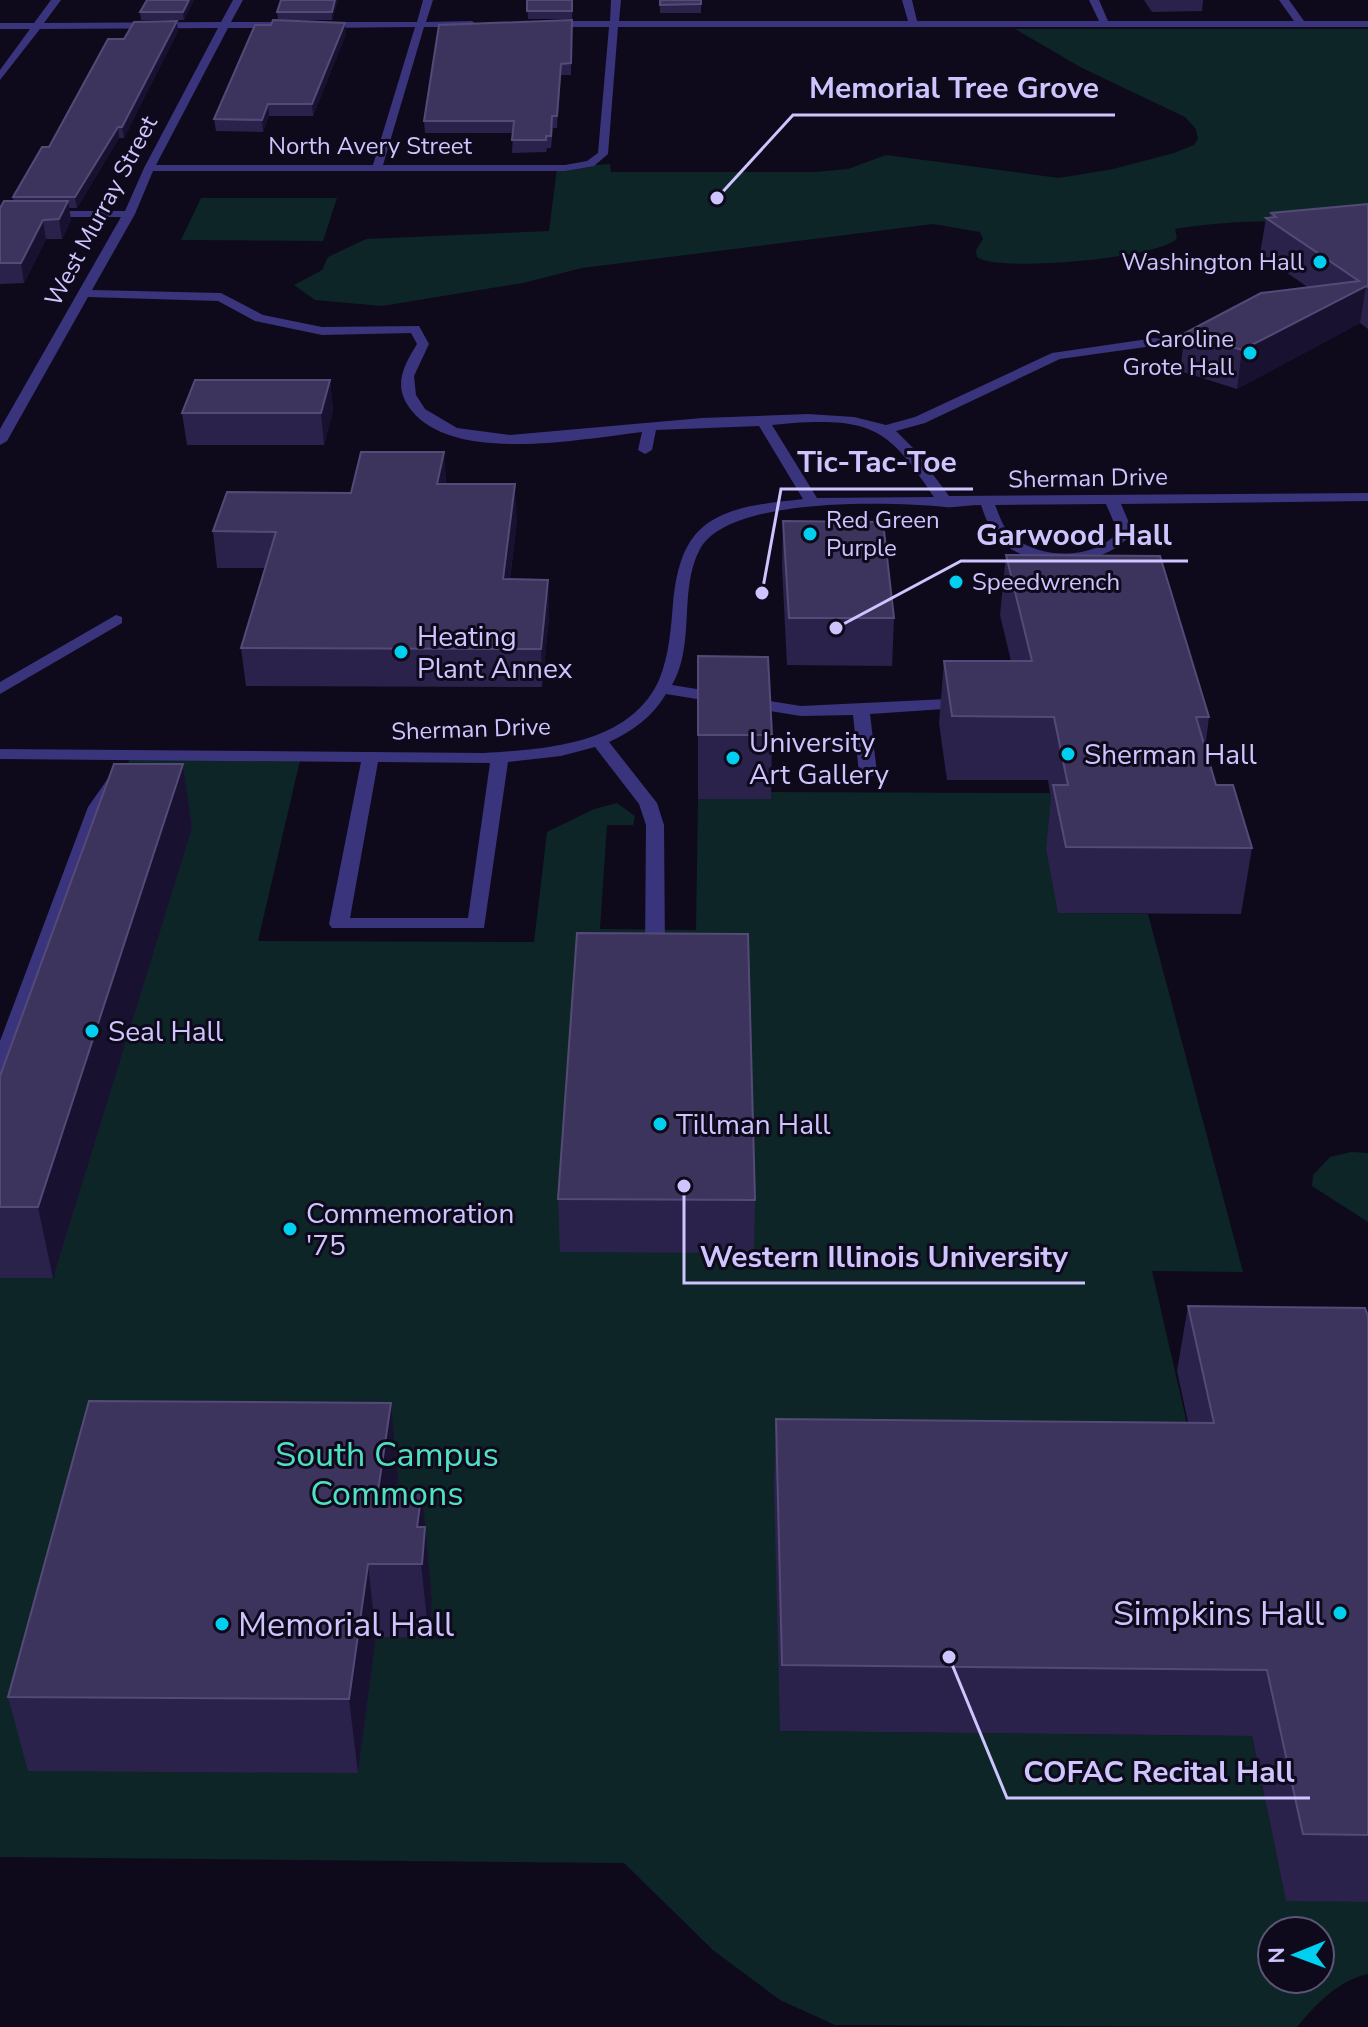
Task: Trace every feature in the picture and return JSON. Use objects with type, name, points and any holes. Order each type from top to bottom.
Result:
[{"type":"street","points":[[0,77],[56,0]]},
{"type":"street","name":"West Murray Street","points":[[0,441],[129,214],[149,168],[238,0]]},
{"type":"street","points":[[377,168],[428,0]]},
{"type":"street","points":[[615,24],[616,0]]},
{"type":"street","points":[[907,0],[913,24]]},
{"type":"street","points":[[1094,0],[1105,24]]},
{"type":"street","points":[[1284,0],[1301,24]]},
{"type":"street","points":[[314,25],[480,24]]},
{"type":"street","points":[[525,24],[1368,24]]},
{"type":"street","name":"North Avery Street","points":[[149,168],[565,168],[590,164],[603,154],[615,24]]},
{"type":"street","points":[[0,26],[299,25]]},
{"type":"street","points":[[0,214],[129,214]]},
{"type":"street","points":[[84,293],[221,297],[259,318],[322,331],[415,329],[423,344],[406,374],[412,403],[427,419],[454,432],[534,436],[703,422],[763,422],[781,418],[828,419],[885,430],[920,420],[1057,356],[1155,342]]},
{"type":"street","points":[[763,422],[812,502]]},
{"type":"street","points":[[645,450],[650,427]]},
{"type":"street","points":[[885,430],[914,459],[946,503]]},
{"type":"street","name":"Sherman Drive","points":[[0,754],[371,756],[500,755],[564,750],[600,742],[643,716],[664,689],[673,669],[686,576],[696,542],[708,529],[730,520],[766,509],[812,502],[1113,502],[1368,497]]},
{"type":"street","points":[[987,503],[1004,536],[1016,544],[1033,551],[1075,556],[1111,548],[1121,540],[1126,532],[1113,502]]},
{"type":"street","points":[[0,689],[116,620]]},
{"type":"street","points":[[664,689],[801,711],[861,710],[925,703],[984,703]]},
{"type":"street","points":[[861,710],[868,773]]},
{"type":"street","points":[[600,742],[648,803],[655,825],[655,953]]},
{"type":"street","points":[[0,1068],[97,807],[133,755]]},
{"type":"street","points":[[371,756],[339,924],[477,924],[500,755]]},
{"type":"green space","points":[[1015,29],[1368,29],[1368,224],[1223,223],[1175,229],[1177,238],[1143,252],[1079,261],[1014,264],[977,257],[976,250],[983,239],[980,232],[933,224],[582,268],[523,283],[382,306],[315,300],[294,285],[322,270],[328,257],[366,239],[549,231],[557,168],[610,164],[611,172],[815,172],[848,169],[886,155],[1059,178],[1113,169],[1174,153],[1194,145],[1198,139],[1196,129],[1185,117],[1082,68]]},
{"type":"green space","points":[[201,198],[337,198],[323,241],[181,240]]},
{"type":"green space","name":"South Campus Commons","points":[[133,755],[301,756],[258,941],[534,942],[547,832],[594,809],[617,803],[635,816],[633,825],[607,825],[600,929],[696,930],[698,799],[770,799],[770,792],[1050,793],[1061,850],[1058,913],[1148,914],[1243,1272],[1152,1271],[1202,1489],[780,1731],[1252,1736],[1286,1900],[1368,1902],[1368,1974],[1336,1989],[1336,1915],[1256,1915],[1256,1995],[1328,1995],[1297,2027],[835,2025],[780,2000],[714,1951],[624,1863],[0,1857],[0,1278],[54,1278],[103,799]]},
{"type":"green space","points":[[1351,1152],[1368,1153],[1368,1222],[1312,1186],[1313,1175],[1330,1157]]},
{"type":"building","points":[[147,0],[189,0],[183,12],[140,12]]},
{"type":"building","points":[[281,0],[335,0],[332,12],[277,12]]},
{"type":"building","points":[[527,0],[572,0],[572,11],[527,11]]},
{"type":"building","points":[[660,0],[701,0],[701,4],[660,5]]},
{"type":"building","points":[[273,20],[345,23],[312,104],[268,104],[262,120],[214,119],[255,25],[271,25]]},
{"type":"building","points":[[572,20],[571,63],[561,64],[557,116],[552,116],[551,136],[546,136],[546,140],[512,140],[514,121],[424,121],[439,25]]},
{"type":"building","points":[[177,21],[122,127],[118,127],[75,197],[13,197],[42,147],[49,147],[108,39],[124,39],[134,22]]},
{"type":"building","points":[[4,201],[68,201],[59,219],[43,220],[21,263],[0,263],[0,208]]},
{"type":"building","points":[[1368,204],[1368,287],[1242,350],[1185,333],[1261,293],[1359,281],[1266,218],[1276,217],[1271,213]]},
{"type":"building","points":[[195,380],[330,380],[321,413],[182,413]]},
{"type":"building","points":[[361,452],[444,452],[437,484],[515,484],[503,579],[548,580],[541,649],[241,648],[276,532],[213,531],[227,492],[351,493]]},
{"type":"building","points":[[783,521],[883,522],[894,618],[789,618]]},
{"type":"building","points":[[1006,555],[1160,556],[1209,717],[1196,717],[1216,785],[1233,785],[1252,848],[1066,847],[1053,785],[1068,785],[1054,717],[952,716],[944,661],[1032,661]]},
{"type":"building","points":[[698,656],[768,657],[772,735],[698,735]]},
{"type":"building","points":[[114,764],[183,764],[38,1207],[0,1207],[0,1076]]},
{"type":"building","name":"Tillman Hall","points":[[577,933],[748,934],[755,1200],[558,1199]]},
{"type":"building","points":[[1188,1306],[1365,1308],[1368,1316],[1368,1835],[1303,1834],[1267,1670],[782,1665],[776,1419],[1214,1423]]},
{"type":"building","name":"Memorial Hall","points":[[89,1401],[391,1403],[378,1491],[422,1490],[417,1527],[425,1527],[422,1564],[368,1564],[349,1699],[8,1697]]},
{"type":"place","name":"Memorial Tree Grove","points":[[717,198]]},
{"type":"place","name":"Washington Hall","points":[[1320,262]]},
{"type":"place","name":"Caroline Grote Hall","points":[[1250,353]]},
{"type":"place","name":"Red Green Purple","points":[[810,534]]},
{"type":"place","name":"Speedwrench","points":[[956,582]]},
{"type":"place","name":"Tic-Tac-Toe","points":[[762,593]]},
{"type":"place","name":"Garwood Hall","points":[[836,628]]},
{"type":"place","name":"Heating Plant Annex","points":[[401,652]]},
{"type":"place","name":"Sherman Hall","points":[[1068,754]]},
{"type":"place","name":"University Art Gallery","points":[[733,758]]},
{"type":"place","name":"Seal Hall","points":[[92,1031]]},
{"type":"place","name":"Tillman Hall","points":[[660,1124]]},
{"type":"place","name":"Western Illinois University","points":[[684,1186]]},
{"type":"place","name":"Commemoration '75","points":[[290,1229]]},
{"type":"place","name":"Simpkins Hall","points":[[1340,1613]]},
{"type":"place","name":"Memorial Hall","points":[[222,1624]]},
{"type":"place","name":"COFAC Recital Hall","points":[[949,1657]]}]
